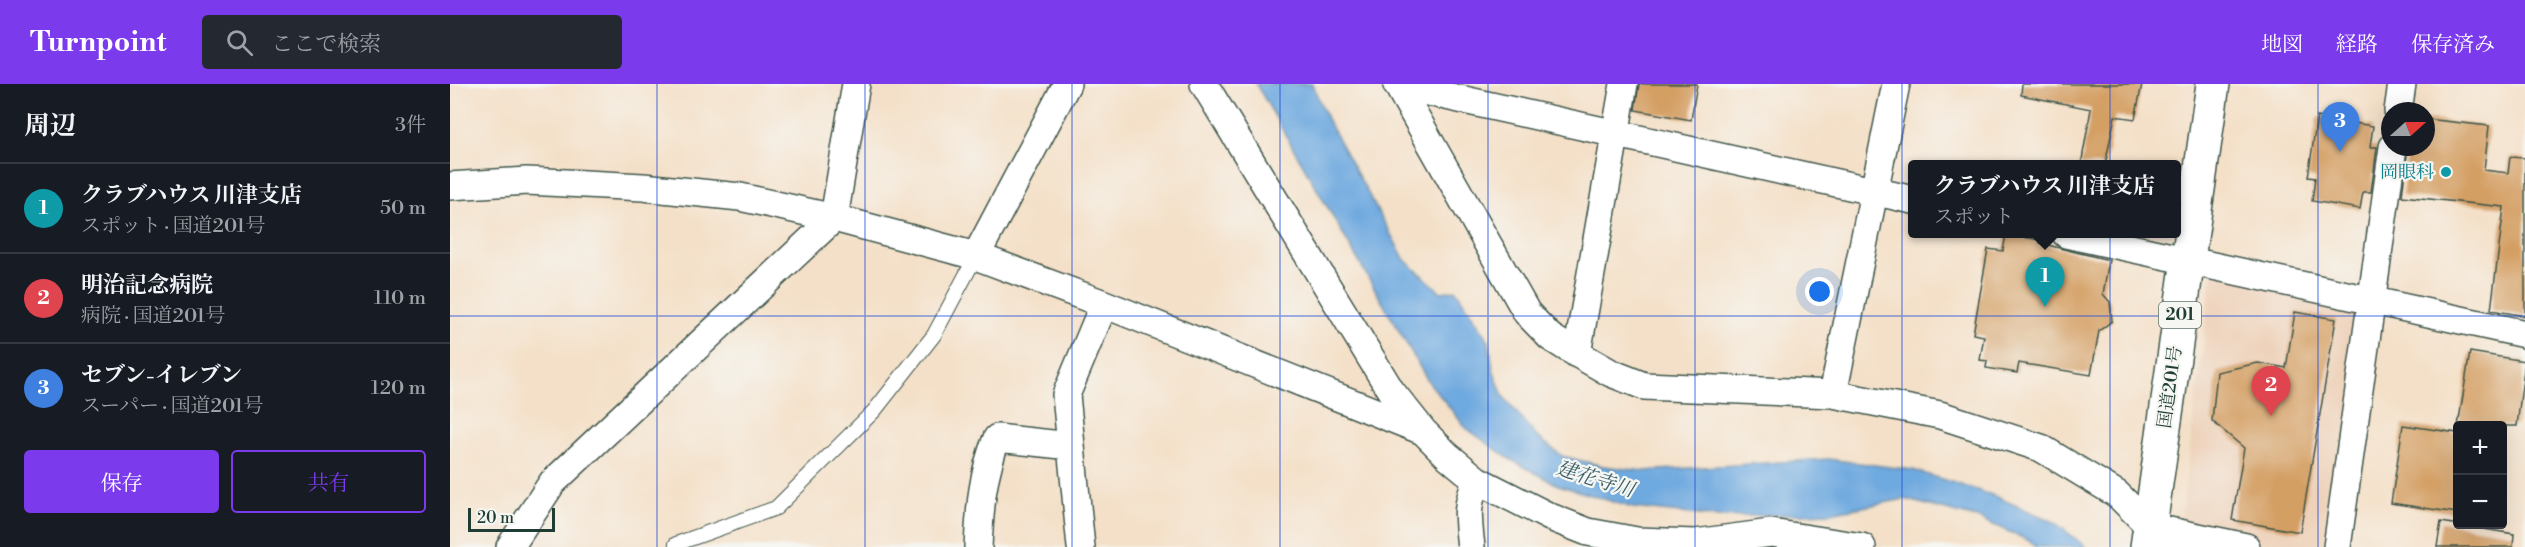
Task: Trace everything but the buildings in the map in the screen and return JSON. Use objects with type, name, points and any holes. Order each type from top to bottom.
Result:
[{"type":"highway","name":"国道201号","points":[[2156,540],[2187,261],[2213,84]]},
{"type":"street","points":[[510,547],[552,483],[834,218],[856,84]]},
{"type":"street","points":[[976,256],[1067,84]]},
{"type":"street","points":[[1204,84],[1391,391],[1423,431],[1477,480],[1550,517],[1588,532],[1627,539],[1695,543],[1771,533],[1862,547]]},
{"type":"street","points":[[1397,84],[1452,91],[1616,133],[1908,199]]},
{"type":"street","points":[[1397,84],[1527,313],[1551,337],[1611,373],[1644,386],[1833,394],[1940,415],[2041,448],[2117,494],[2156,540],[2246,547]]},
{"type":"street","points":[[1577,354],[1624,84]]},
{"type":"street","points":[[1833,394],[1896,84]]},
{"type":"street","points":[[2399,102],[2402,84]]},
{"type":"street","points":[[2337,547],[2392,156]]},
{"type":"street","points":[[450,186],[527,181],[643,187],[740,197],[834,218],[976,256],[1104,304],[1423,431]]},
{"type":"street","points":[[2084,238],[2525,334]]},
{"type":"street","points":[[1081,547],[1066,395],[1104,304]]},
{"type":"street","points":[[978,547],[980,510],[987,465],[997,438],[1071,446]]},
{"type":"street","points":[[1471,547],[1467,515],[1469,498],[1477,480]]},
{"type":"lane","points":[[676,544],[776,508],[875,410],[934,335],[976,256]]},
{"type":"shaded area","points":[[2212,273],[2365,306],[2330,547],[2281,547],[2180,525]]},
{"type":"water","name":"建花寺川","points":[[1256,84],[1312,84],[1329,123],[1405,260],[1441,292],[1456,290],[1489,341],[1493,369],[1503,396],[1535,435],[1562,456],[1603,466],[1644,471],[1828,459],[1913,470],[1992,495],[2054,522],[2086,547],[2036,547],[2030,541],[1980,519],[1905,499],[1830,513],[1719,517],[1633,508],[1558,485],[1508,458],[1466,428],[1428,381]]},
{"type":"place","name":"セブン-イレブン","points":[[2340,152]]},
{"type":"place","name":"岡眼科","points":[[2446,172]]},
{"type":"place","name":"クラブハウス 川津支店","points":[[2045,307]]},
{"type":"place","name":"明治記念病院","points":[[2271,416]]}]
